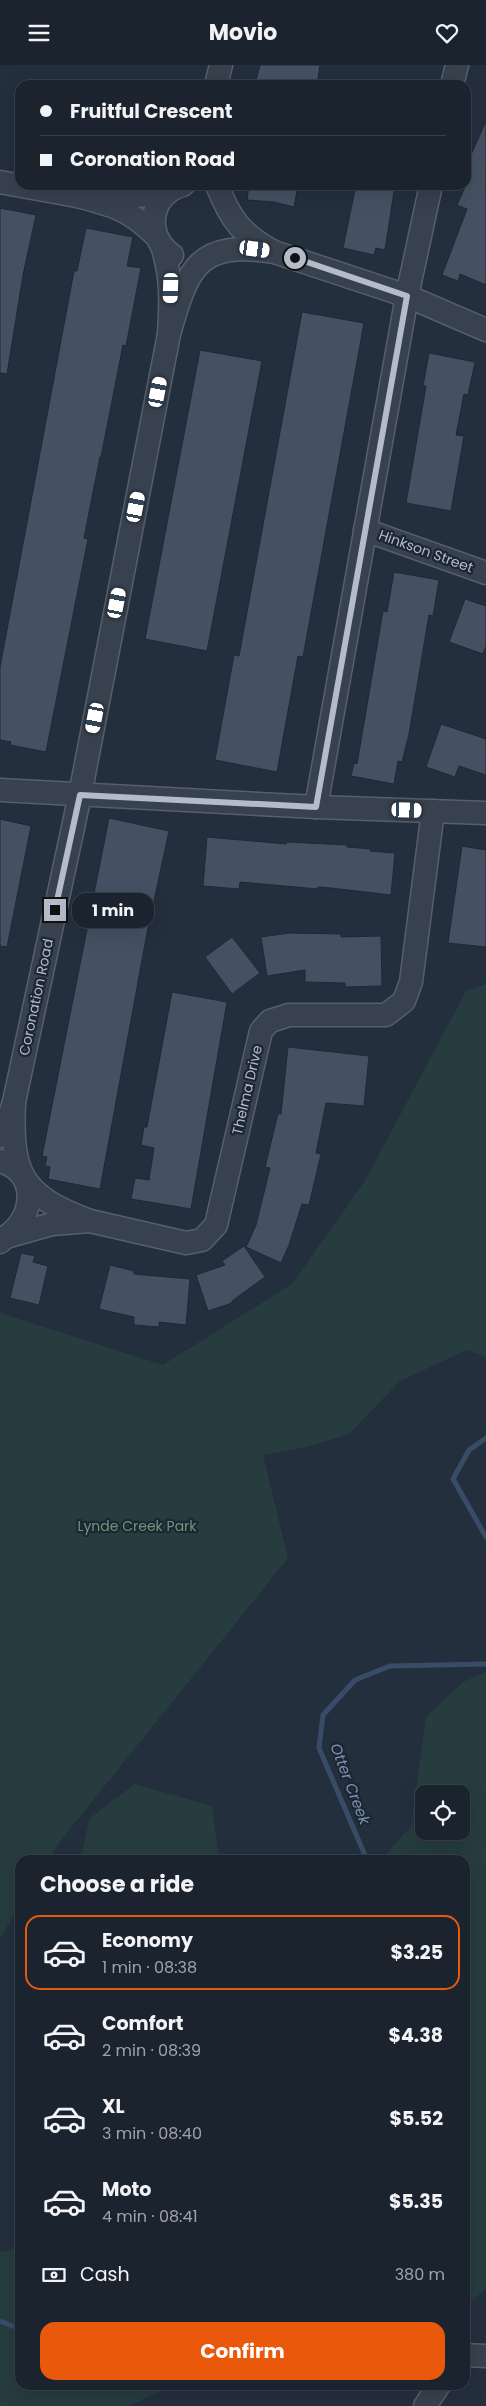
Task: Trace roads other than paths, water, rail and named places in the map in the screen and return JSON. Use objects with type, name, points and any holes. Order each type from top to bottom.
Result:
[{"type":"street","points":[[217,80],[221,65]]},
{"type":"street","points":[[453,80],[457,65]]},
{"type":"street","points":[[0,183],[15,185]]},
{"type":"street","points":[[45,190],[77,195],[117,197],[158,190]]},
{"type":"street","points":[[158,241],[153,223],[154,211],[160,199],[171,190]]},
{"type":"street","points":[[316,807],[407,296],[430,190]]},
{"type":"street","points":[[220,194],[243,231],[255,242],[274,252],[407,296],[486,330]]},
{"type":"street","name":"Coronation Road","points":[[0,1135],[5,1129],[14,1102],[80,795],[169,334],[182,289],[193,271],[217,249],[227,233],[228,215],[220,194]]},
{"type":"street","points":[[77,195],[115,206],[138,218],[171,254],[182,259],[195,260],[224,250],[238,248],[274,252]]},
{"type":"street","name":"Coronation Road","points":[[158,241],[169,267],[171,288],[169,334]]},
{"type":"street","name":"Hinkson Street","points":[[365,530],[486,573]]},
{"type":"street","points":[[0,790],[316,807],[486,813]]},
{"type":"street","name":"Thelma Drive","points":[[0,1161],[14,1169],[39,1197],[52,1205],[98,1223],[186,1243],[202,1240],[216,1225],[261,1031],[270,1021],[289,1015],[386,1015],[404,1001],[411,982],[433,811]]},
{"type":"street","name":"Coronation Road","points":[[2,1239],[17,1229],[25,1218],[29,1205],[28,1192],[23,1179],[13,1129],[14,1102]]},
{"type":"street","name":"Thelma Drive","points":[[2,1239],[52,1224],[98,1223]]},
{"type":"street","points":[[470,2355],[486,2357]]},
{"type":"street","points":[[425,2406],[436,2390]]},
{"type":"waterway","name":"Otter Creek","points":[[486,1438],[469,1450],[453,1479],[486,1537]]},
{"type":"waterway","name":"Otter Creek","points":[[365,1855],[319,1748],[323,1715],[355,1680],[390,1666],[486,1664]]},
{"type":"waterway","name":"Otter Creek","points":[[0,2321],[15,2327]]},
{"type":"park label","name":"Lynde Creek Park","points":[[137,1526]]}]
